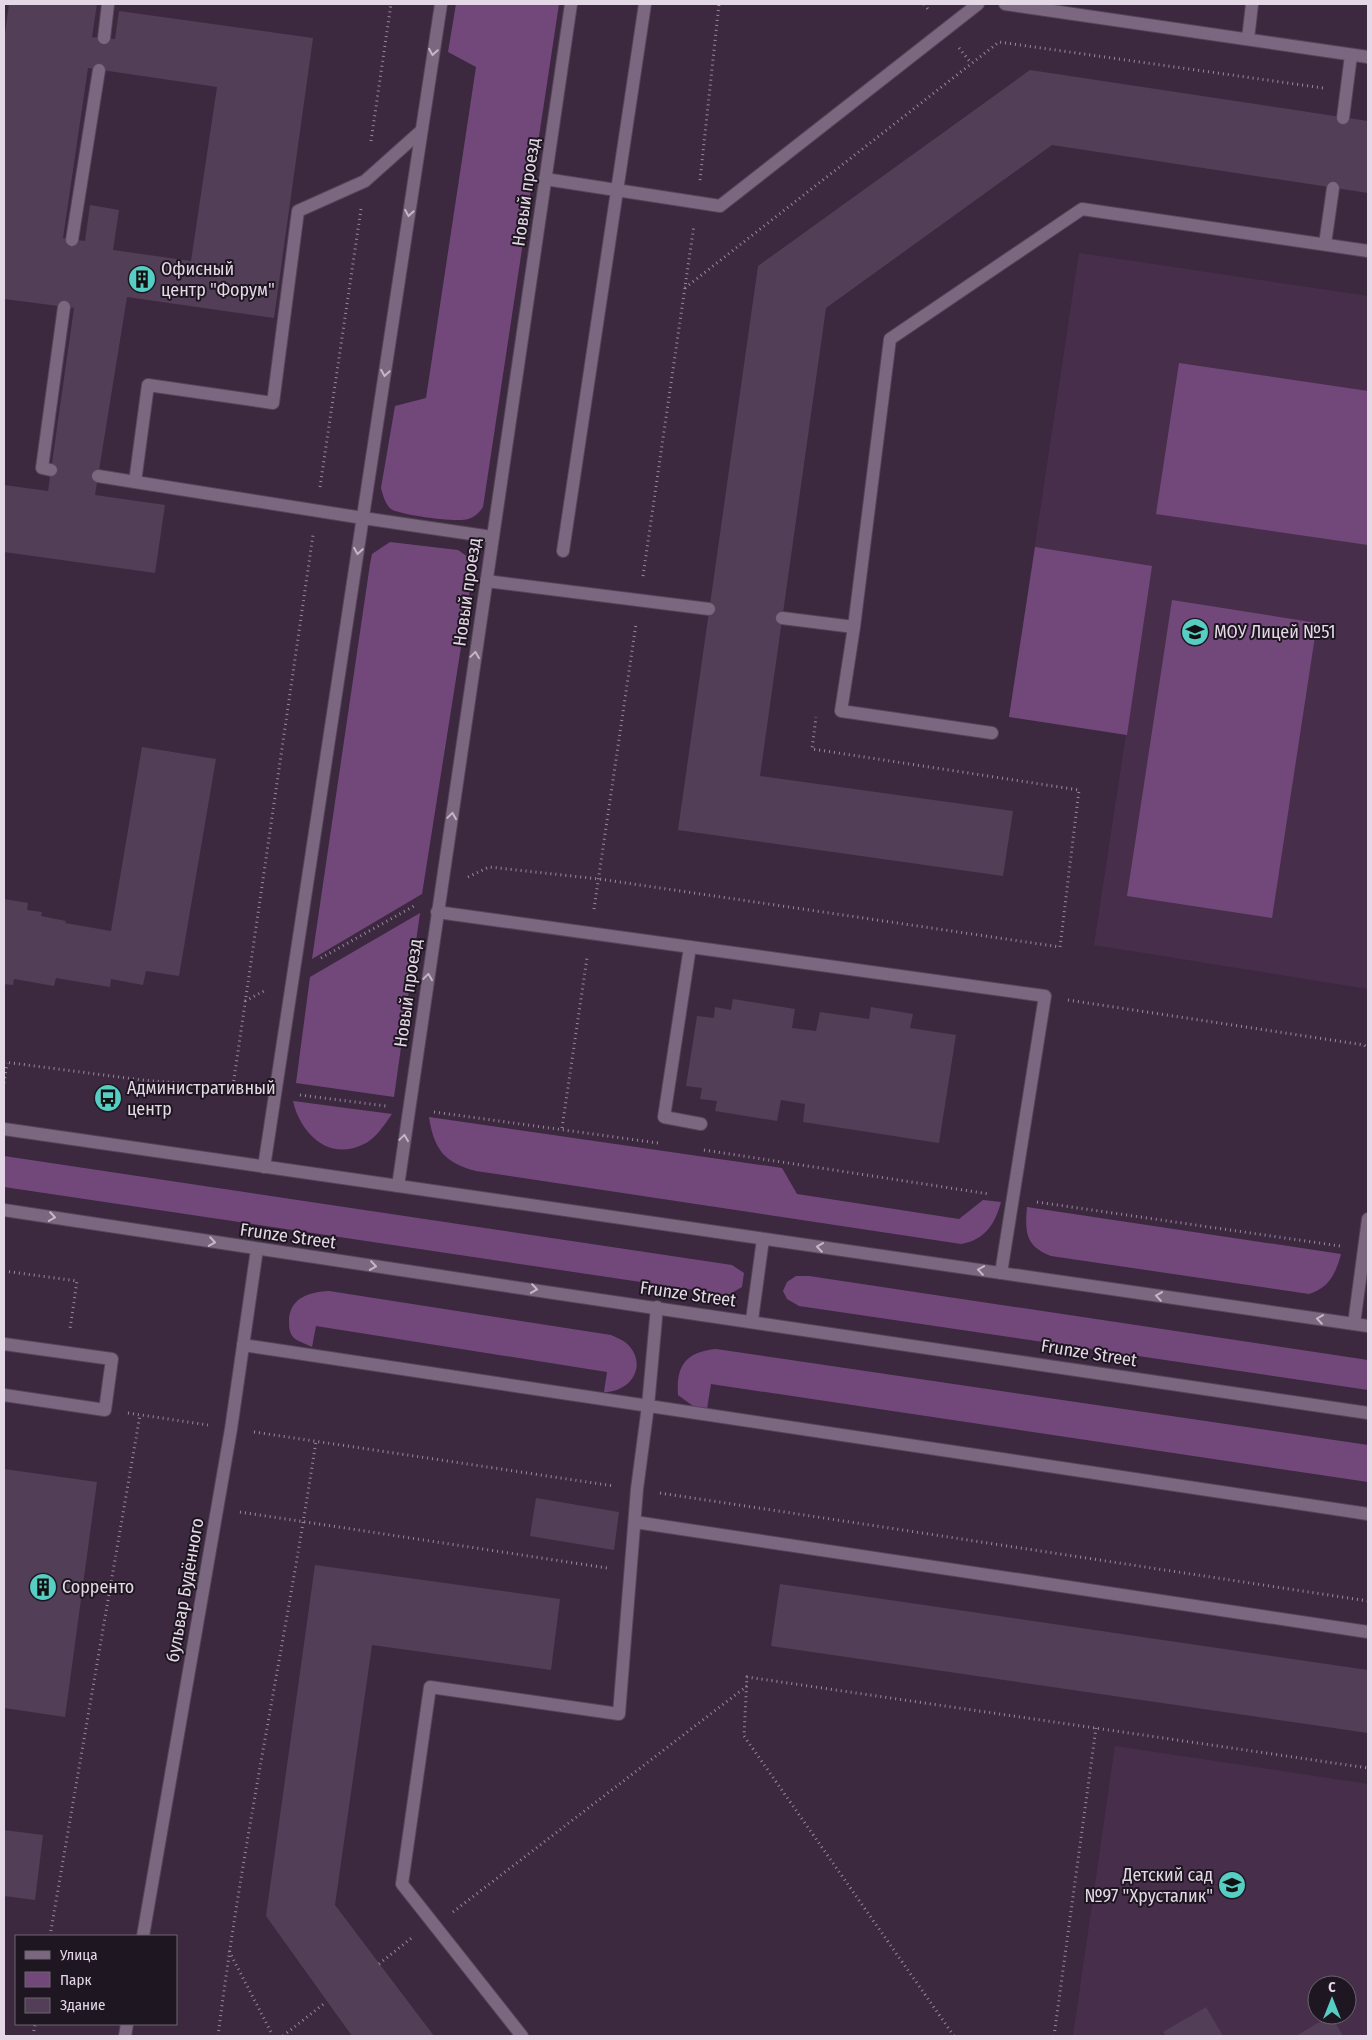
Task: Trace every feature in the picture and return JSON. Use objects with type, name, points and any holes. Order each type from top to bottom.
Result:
[{"type":"street","points":[[104,38],[108,4]]},
{"type":"street","points":[[264,1167],[441,4]]},
{"type":"street","name":"Новый проезд","points":[[398,1186],[571,4]]},
{"type":"street","points":[[562,551],[645,4]]},
{"type":"street","points":[[545,178],[697,204],[720,206],[978,4]]},
{"type":"street","points":[[1005,4],[1368,57]]},
{"type":"street","points":[[1248,40],[1252,4]]},
{"type":"street","points":[[1343,118],[1351,55]]},
{"type":"street","points":[[72,240],[99,70]]},
{"type":"street","points":[[135,482],[148,384],[273,403],[298,210],[365,182],[421,131]]},
{"type":"street","points":[[1325,244],[1333,188]]},
{"type":"street","points":[[992,733],[841,711],[854,627],[890,339],[1082,209],[1368,251]]},
{"type":"street","points":[[51,470],[42,468],[64,307]]},
{"type":"street","points":[[98,476],[492,537]]},
{"type":"street","points":[[486,581],[709,609]]},
{"type":"street","points":[[782,618],[854,627]]},
{"type":"street","points":[[437,912],[1045,996],[1001,1273]]},
{"type":"street","points":[[690,947],[664,1117],[701,1124]]},
{"type":"street","points":[[4,1129],[1368,1326]]},
{"type":"street","name":"Frunze Street","points":[[4,1210],[1368,1413]]},
{"type":"street","points":[[1354,1324],[1368,1219]]},
{"type":"street","points":[[752,1320],[763,1239]]},
{"type":"street","name":"бульвар Будённого","points":[[143,1935],[231,1429],[257,1249]]},
{"type":"street","points":[[522,2036],[402,1884],[430,1687],[619,1714],[637,1489],[648,1406],[656,1307]]},
{"type":"street","points":[[4,1344],[112,1359],[105,1410],[4,1395]]},
{"type":"street","points":[[243,1345],[1368,1514]]},
{"type":"street","points":[[635,1522],[1368,1632]]},
{"type":"path","points":[[233,1086],[391,4]]},
{"type":"path","points":[[562,1128],[697,204],[719,4]]},
{"type":"path","points":[[685,288],[999,42],[1347,92]]},
{"type":"path","points":[[1045,996],[1364,1045],[1368,1049]]},
{"type":"path","points":[[4,1083],[5,1062],[142,1080],[233,1086],[562,1128],[660,1143]]},
{"type":"path","points":[[700,1149],[1364,1250]]},
{"type":"path","points":[[4,1270],[77,1281],[66,1352]]},
{"type":"path","points":[[50,1935],[140,1415]]},
{"type":"path","points":[[231,1429],[1368,1601]]},
{"type":"path","points":[[218,2036],[229,1951],[304,1522],[316,1441]]},
{"type":"path","points":[[954,2036],[744,1736],[747,1676],[1368,1768]]},
{"type":"path","points":[[379,1964],[414,1936],[436,1925],[747,1686]]},
{"type":"path","points":[[1054,2036],[1096,1728]]},
{"type":"path","points":[[229,1951],[273,2036]]},
{"type":"path","points":[[282,2036],[326,2002]]},
{"type":"shaded area","name":"МОУ Лицей №51","points":[[1079,253],[1368,296],[1368,989],[1094,945],[1126,735],[1009,717]]},
{"type":"shaded area","name":"Детский сад №97 \"Хрусталик\"","points":[[1115,1746],[1368,1784],[1368,2036],[1073,2036]]},
{"type":"green space","points":[[456,4],[559,4],[483,507],[475,516],[462,520],[429,518],[396,511],[387,505],[381,488],[395,406],[426,398],[476,67],[448,52]]},
{"type":"green space","points":[[1179,363],[1368,391],[1368,545],[1156,514]]},
{"type":"green space","points":[[390,542],[458,550],[471,559],[473,571],[422,894],[312,959],[370,564],[372,554]]},
{"type":"green space","points":[[1035,547],[1152,566],[1127,735],[1009,717]]},
{"type":"green space","points":[[1172,600],[1317,623],[1272,918],[1127,896]]},
{"type":"green space","points":[[420,913],[394,1097],[296,1083],[310,977]]},
{"type":"green space","points":[[293,1101],[392,1114],[379,1131],[367,1142],[349,1149],[337,1149],[317,1141],[309,1133],[302,1123]]},
{"type":"green space","points":[[429,1117],[782,1168],[797,1194],[959,1219],[983,1200],[1001,1202],[996,1217],[988,1230],[977,1239],[961,1244],[476,1171],[456,1164],[443,1153],[434,1138]]},
{"type":"green space","points":[[4,1156],[732,1265],[744,1273],[742,1287],[728,1295],[4,1187]]},
{"type":"green space","points":[[1027,1207],[1341,1254],[1337,1267],[1327,1284],[1309,1294],[1051,1256],[1036,1248],[1028,1237],[1026,1224]]},
{"type":"green space","points":[[796,1276],[809,1276],[1368,1360],[1368,1390],[799,1306],[787,1299],[783,1291],[787,1282]]},
{"type":"green space","points":[[329,1291],[611,1335],[625,1342],[632,1350],[636,1358],[637,1367],[630,1381],[623,1387],[614,1391],[604,1392],[607,1372],[316,1326],[312,1347],[298,1341],[290,1332],[289,1319],[293,1305],[309,1294]]},
{"type":"green space","points":[[716,1349],[1368,1445],[1368,1482],[711,1384],[707,1409],[693,1406],[678,1395],[681,1368],[690,1357],[697,1353]]},
{"type":"building","name":"Офисный центр \"Форум\"","points":[[9,4],[97,4],[92,37],[115,39],[119,11],[313,38],[274,318],[127,297],[95,495],[165,505],[155,573],[4,552],[4,485],[48,491],[74,308],[4,299],[4,40]],"holes":[[[88,68],[217,87],[191,261],[113,250],[119,210],[90,205],[85,241],[63,238]]]},
{"type":"building","points":[[1030,70],[1368,121],[1368,193],[1052,145],[826,308],[760,776],[1013,811],[1003,876],[678,830],[758,266]]},
{"type":"building","points":[[142,747],[216,759],[179,976],[146,971],[143,985],[111,979],[110,987],[56,978],[54,986],[14,979],[13,985],[4,984],[4,899],[28,903],[27,910],[42,912],[41,916],[66,921],[65,923],[111,931]]},
{"type":"building","points":[[733,999],[795,1009],[792,1028],[816,1031],[820,1012],[869,1019],[871,1007],[913,1014],[910,1028],[956,1035],[939,1143],[803,1122],[805,1104],[781,1100],[777,1121],[715,1111],[717,1101],[700,1099],[702,1088],[686,1086],[697,1016],[714,1018],[715,1007],[731,1010]]},
{"type":"building","name":"Сорренто","points":[[4,1469],[97,1482],[65,1717],[4,1708]]},
{"type":"building","points":[[536,1498],[619,1512],[614,1550],[530,1536]]},
{"type":"building","points":[[315,1565],[560,1599],[551,1670],[372,1645],[335,1905],[434,2036],[352,2036],[266,1916]]},
{"type":"building","points":[[780,1584],[1368,1670],[1368,1733],[771,1646]]},
{"type":"building","points":[[4,1830],[43,1835],[35,1900],[4,1896]]},
{"type":"building","points":[[1206,2007],[1223,2036],[1166,2036],[1163,2032]]},
{"type":"building","points":[[1314,2025],[1337,2025],[1343,2036],[1296,2036]]},
{"type":"place","name":"Офисный центр \"Форум\"","points":[[142,279]]},
{"type":"place","name":"МОУ Лицей №51","points":[[1195,632]]},
{"type":"place","name":"Административный центр","points":[[108,1098]]},
{"type":"place","name":"Сорренто","points":[[43,1587]]},
{"type":"place","name":"Детский сад №97 \"Хрусталик\"","points":[[1232,1885]]}]
